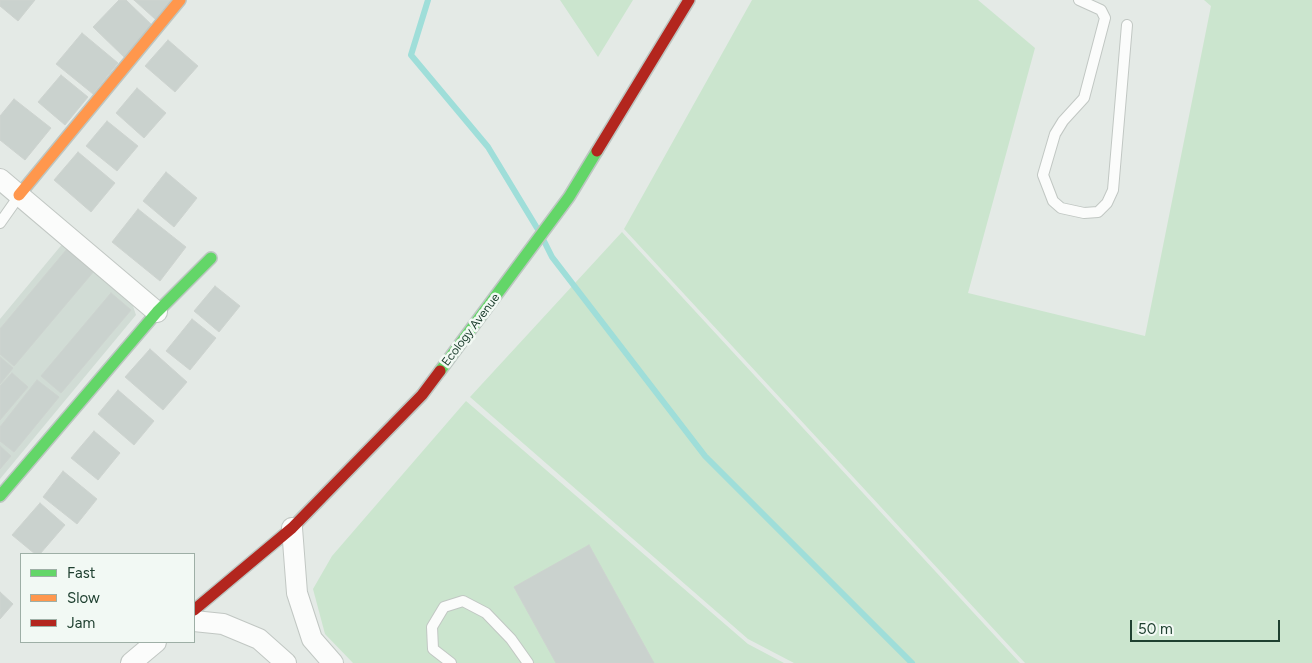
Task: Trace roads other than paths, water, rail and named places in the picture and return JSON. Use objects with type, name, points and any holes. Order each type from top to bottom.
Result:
[{"type":"street","points":[[19,195],[180,0]]},
{"type":"street","name":"Ecology Avenue","points":[[195,609],[292,528],[422,395],[500,293],[569,197],[689,0]]},
{"type":"street","points":[[0,179],[157,312]]},
{"type":"street","points":[[0,496],[157,312],[211,258]]},
{"type":"street","points":[[292,528],[297,593],[312,639],[333,663]]},
{"type":"street","points":[[195,621],[223,624],[259,639],[286,663]]},
{"type":"street","points":[[134,660],[155,643]]},
{"type":"lane","points":[[1079,0],[1101,10],[1105,18],[1084,98],[1063,121],[1055,134],[1043,175],[1053,201],[1061,208],[1084,213],[1098,212],[1107,203],[1113,190],[1127,25]]},
{"type":"lane","points":[[1,221],[19,195]]},
{"type":"lane","points":[[451,663],[433,649],[432,627],[444,607],[464,601],[486,613],[511,639],[528,663]]},
{"type":"waterway","points":[[428,0],[411,55],[488,147],[537,228]]},
{"type":"waterway","points":[[544,241],[552,257],[705,456],[912,663]]}]
